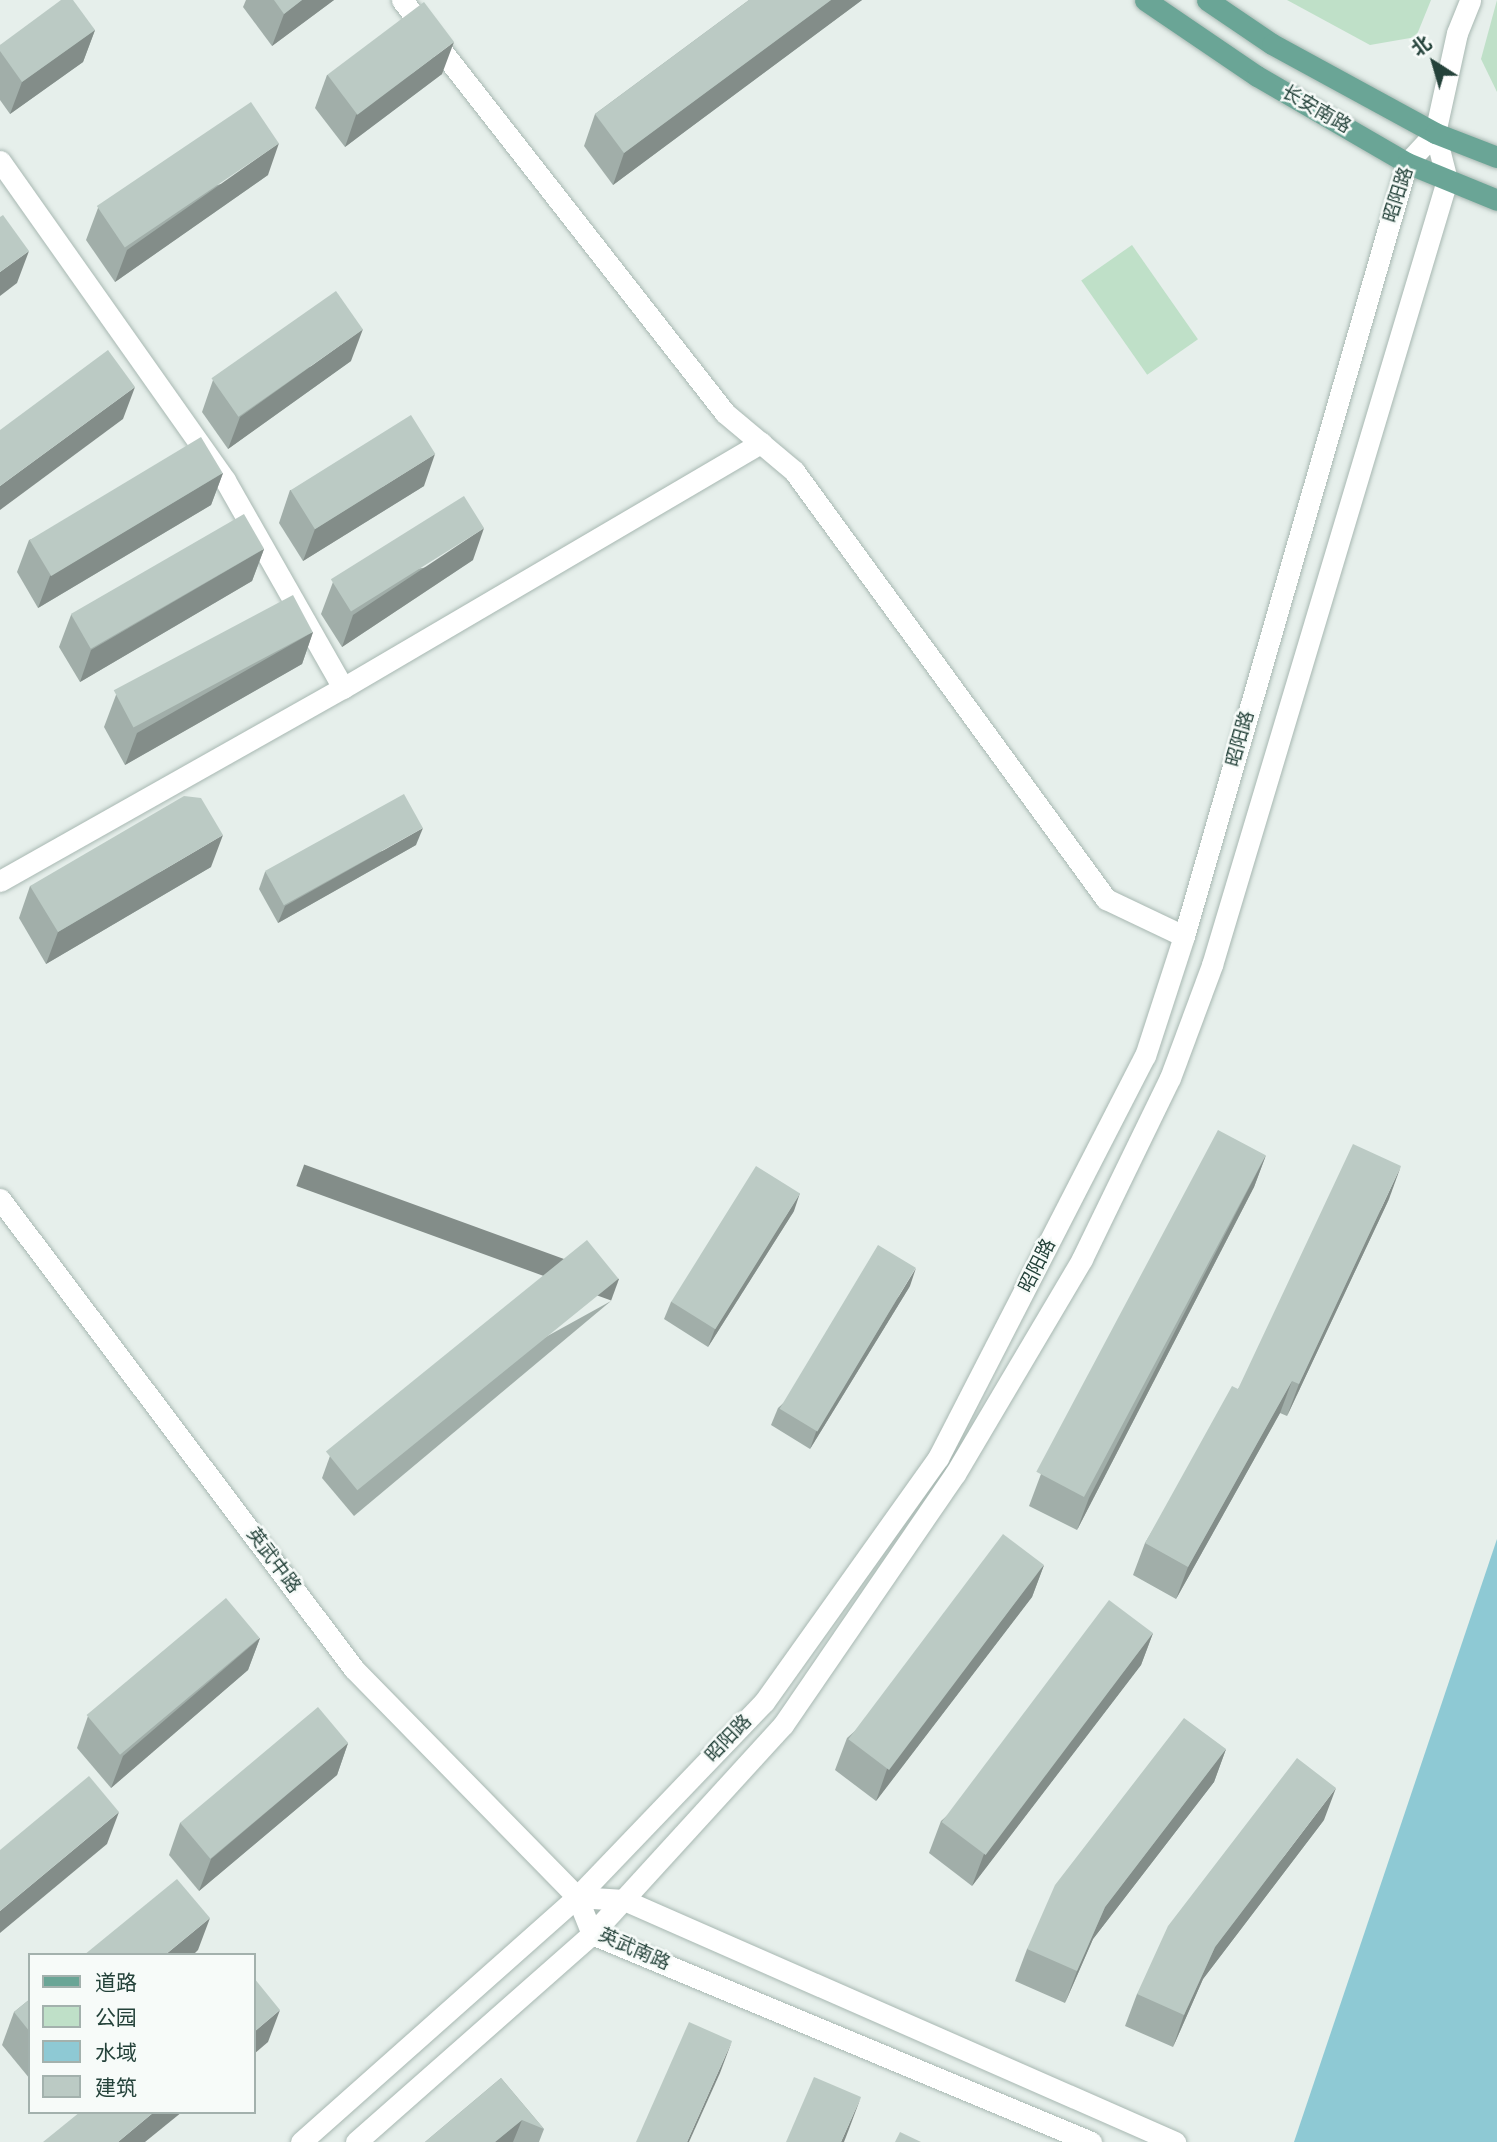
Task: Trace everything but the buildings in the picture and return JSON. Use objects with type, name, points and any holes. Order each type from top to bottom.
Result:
[{"type":"main road","points":[[401,0],[725,413],[794,471],[1106,899],[1184,936]]},
{"type":"main road","name":"长安南路","points":[[1145,0],[1257,76],[1406,163],[1497,200]]},
{"type":"main road","name":"长安南路","points":[[1208,0],[1272,44],[1435,133],[1497,157]]},
{"type":"main road","points":[[1435,133],[1457,33],[1470,0]]},
{"type":"main road","name":"昭阳路","points":[[301,2142],[577,1897],[764,1702],[939,1458],[1145,1056],[1184,936],[1406,163],[1435,133]]},
{"type":"main road","name":"昭阳路","points":[[356,2142],[592,1934],[783,1725],[955,1474],[1082,1259],[1164,1090],[1212,965],[1447,180],[1435,133]]},
{"type":"main road","points":[[0,161],[225,480],[343,688]]},
{"type":"main road","points":[[0,881],[343,688],[761,443]]},
{"type":"main road","name":"英武中路","points":[[0,1199],[354,1669],[577,1897]]},
{"type":"main road","name":"英武南路","points":[[1091,2142],[592,1934],[577,1897],[624,1900],[1175,2142]]},
{"type":"green space","points":[[1287,0],[1431,0],[1416,37],[1370,45]]},
{"type":"green space","points":[[1497,0],[1497,92],[1481,59]]},
{"type":"green space","points":[[1132,245],[1198,339],[1147,375],[1081,281]]},
{"type":"water","points":[[1497,1539],[1497,2142],[1294,2142],[1295,2139]]}]
